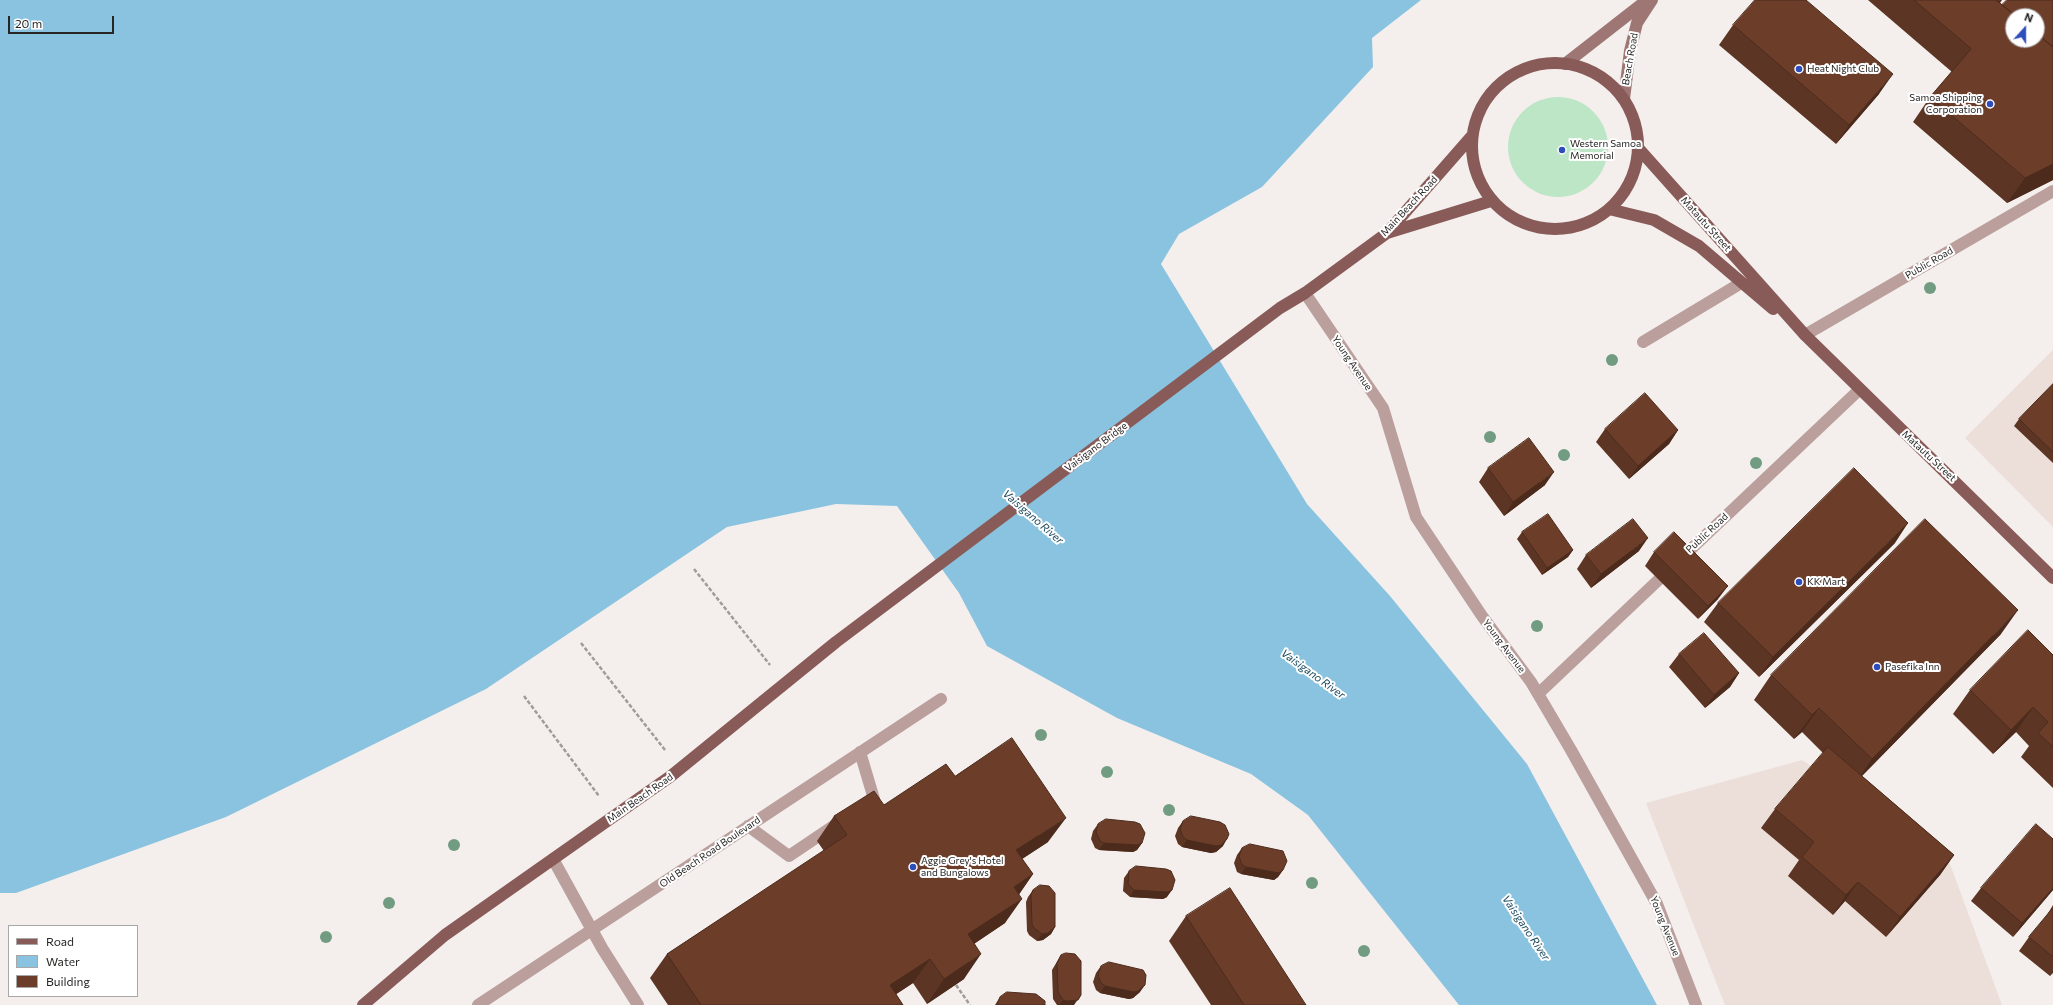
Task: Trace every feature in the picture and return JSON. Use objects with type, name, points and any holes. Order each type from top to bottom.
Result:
[{"type":"main road","points":[[1565,64],[1647,0]]},
{"type":"main road","name":"Beach Road","points":[[1624,99],[1630,51],[1637,23],[1652,0]]},
{"type":"main road","points":[[1542,64],[1565,64],[1588,70],[1608,82],[1624,99],[1637,131],[1639,149],[1633,176],[1619,200],[1609,209],[1597,218],[1571,228],[1543,229],[1515,219],[1491,201],[1478,179],[1471,137],[1483,103],[1500,84],[1519,71],[1542,64]]},
{"type":"main road","name":"Main Beach Road","points":[[1280,308],[1305,293],[1387,232],[1471,137]]},
{"type":"main road","name":"Matautu Street","points":[[1639,149],[1805,336],[1859,390],[1967,492],[2053,578]]},
{"type":"main road","points":[[1387,232],[1491,201]]},
{"type":"main road","name":"Matautu Street","points":[[1609,209],[1654,220],[1699,246],[1805,336]]},
{"type":"main road","name":"Vaisigano Bridge","points":[[913,586],[1280,308]]},
{"type":"main road","name":"Main Beach Road","points":[[363,1005],[445,935],[680,769],[762,703],[784,682],[913,586]]},
{"type":"street","name":"Public Road","points":[[1805,336],[2053,190]]},
{"type":"street","points":[[1643,342],[1741,282]]},
{"type":"street","name":"Young Avenue","points":[[1305,293],[1383,408],[1416,517],[1482,616],[1538,694],[1658,904],[1696,1005]]},
{"type":"street","name":"Public Road","points":[[1538,694],[1859,390]]},
{"type":"street","name":"Old Beach Road Boulevard","points":[[478,1005],[941,699]]},
{"type":"street","points":[[748,826],[789,856],[874,798],[860,752]]},
{"type":"street","points":[[553,859],[638,1005]]},
{"type":"path","points":[[694,568],[784,682]]},
{"type":"path","points":[[581,643],[680,769]]},
{"type":"path","points":[[524,696],[614,816]]},
{"type":"path","points":[[956,984],[970,1005]]},
{"type":"shaded area","points":[[2053,350],[2053,527],[1965,438]]},
{"type":"shaded area","points":[[1802,760],[1946,853],[2002,1005],[1725,1005],[1646,803]]},
{"type":"green space","points":[[1558,97],[1577,100],[1594,111],[1605,128],[1608,147],[1605,166],[1594,183],[1577,194],[1558,197],[1539,194],[1522,183],[1511,166],[1508,147],[1511,128],[1522,111],[1539,100]]},
{"type":"water","name":"Vaisigano River","points":[[0,0],[1421,0],[1372,38],[1373,67],[1262,187],[1179,234],[1161,264],[1307,504],[1390,596],[1527,764],[1657,1005],[1459,1005],[1308,815],[1251,774],[1117,718],[987,646],[959,593],[897,506],[836,504],[727,527],[486,689],[226,817],[16,893],[0,893]]},
{"type":"building","name":"Heat Night Club","points":[[1755,0],[1806,0],[1893,74],[1849,125],[1733,25]]},
{"type":"building","name":"Samoa Shipping Corporation","points":[[1914,0],[1996,0],[2006,8],[2005,48],[2045,48],[2045,40],[2053,47],[2053,164],[2025,178],[1930,97],[1971,49]]},
{"type":"building","points":[[2007,0],[2053,0],[2053,47],[2045,40],[2045,8],[2006,8],[2002,5]]},
{"type":"building","points":[[2053,384],[2053,452],[2019,419]]},
{"type":"building","points":[[1645,393],[1678,430],[1638,466],[1605,429]]},
{"type":"building","points":[[1529,438],[1554,472],[1513,502],[1488,468]]},
{"type":"building","name":"KK Mart","points":[[1854,468],[1908,523],[1773,657],[1718,603]]},
{"type":"building","points":[[1548,514],[1573,550],[1547,568],[1522,532]]},
{"type":"building","points":[[1633,519],[1648,538],[1601,574],[1586,555]]},
{"type":"building","name":"Pasefika Inn","points":[[1925,519],[2018,610],[1872,759],[1819,708],[1812,715],[1771,675]]},
{"type":"building","points":[[1674,532],[1728,586],[1708,606],[1654,552]]},
{"type":"building","points":[[2028,630],[2053,655],[2053,747],[2038,733],[2048,722],[2033,707],[2011,730],[1970,690]]},
{"type":"building","points":[[1704,633],[1739,673],[1714,695],[1679,654]]},
{"type":"building","points":[[1012,738],[1066,818],[1016,850],[1033,874],[1014,887],[1022,899],[968,934],[981,954],[944,979],[930,959],[890,985],[903,1005],[701,1005],[667,954],[847,835],[834,816],[874,791],[884,805],[946,764],[955,776]]},
{"type":"building","points":[[1828,747],[1954,855],[1900,917],[1858,882],[1846,895],[1802,857],[1814,842],[1775,809]]},
{"type":"building","points":[[1191,816],[1220,822],[1225,825],[1229,834],[1227,839],[1221,845],[1216,846],[1187,840],[1183,837],[1180,829],[1183,821]]},
{"type":"building","points":[[1106,819],[1135,822],[1140,824],[1145,833],[1142,843],[1137,845],[1104,843],[1100,841],[1096,832],[1098,824]]},
{"type":"building","points":[[2036,824],[2053,839],[2053,888],[2022,923],[1981,888]]},
{"type":"building","points":[[1250,844],[1283,851],[1287,861],[1283,870],[1279,873],[1242,865],[1239,856],[1242,848]]},
{"type":"building","points":[[1136,866],[1166,869],[1171,871],[1175,880],[1172,890],[1168,892],[1134,890],[1128,884],[1129,871]]},
{"type":"building","points":[[1040,885],[1049,886],[1055,893],[1055,927],[1048,933],[1042,934],[1034,928],[1032,924],[1031,895],[1033,890]]},
{"type":"building","points":[[1230,888],[1306,1005],[1244,1005],[1186,916]]},
{"type":"building","points":[[2053,908],[2053,957],[2029,937]]},
{"type":"building","points":[[1066,953],[1075,954],[1081,961],[1081,995],[1078,1000],[1063,1000],[1058,992],[1057,963],[1061,955]]},
{"type":"building","points":[[1109,962],[1143,970],[1146,975],[1145,985],[1138,991],[1134,992],[1105,986],[1101,983],[1098,975],[1101,966]]},
{"type":"building","points":[[1007,992],[1036,994],[1045,1001],[1045,1005],[997,1005],[1000,997]]},
{"type":"place","name":"Heat Night Club","points":[[1799,69]]},
{"type":"place","name":"Samoa Shipping Corporation","points":[[1990,104]]},
{"type":"place","name":"Western Samoa Memorial","points":[[1562,150]]},
{"type":"place","name":"KK Mart","points":[[1799,582]]},
{"type":"place","name":"Pasefika Inn","points":[[1877,667]]},
{"type":"place","name":"Aggie Grey's Hotel and Bungalows","points":[[913,867]]}]
